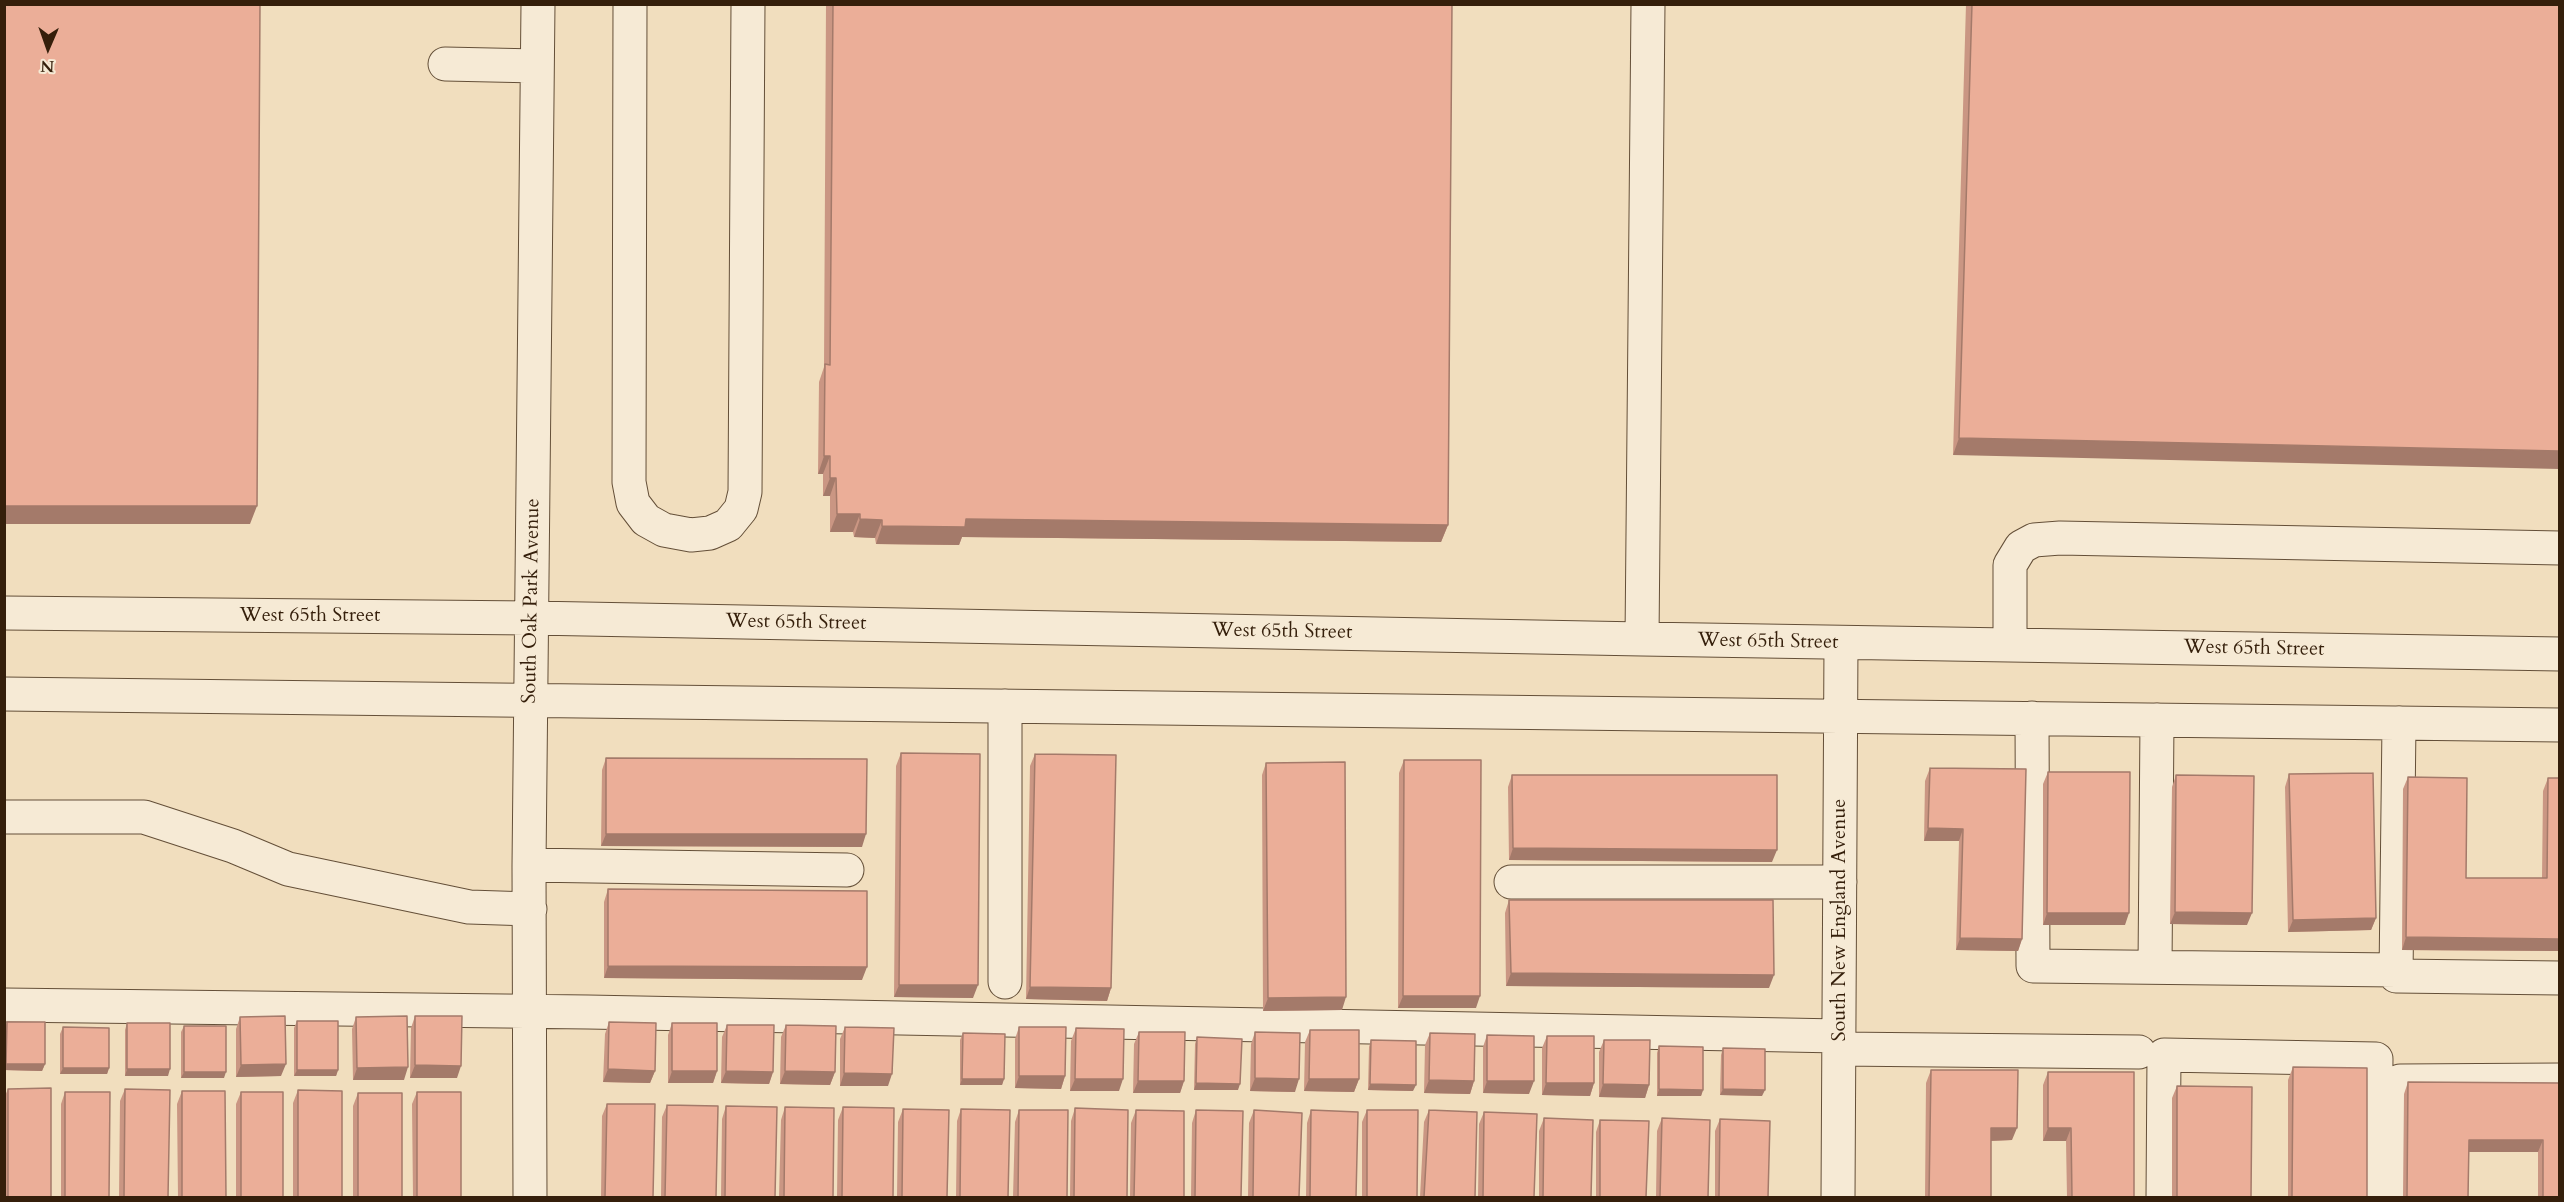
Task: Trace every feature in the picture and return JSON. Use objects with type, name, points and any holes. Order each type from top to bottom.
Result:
[{"type":"street","name":"South Oak Park Avenue","points":[[530,1197],[531,701],[538,4]]},
{"type":"street","points":[[630,4],[629,482],[633,503],[646,520],[664,530],[691,535],[710,533],[728,525],[741,509],[745,492],[748,4]]},
{"type":"street","points":[[1642,639],[1648,4]]},
{"type":"street","points":[[445,64],[537,66]]},
{"type":"street","points":[[2010,645],[2010,565],[2021,547],[2034,540],[2060,538],[2559,549]]},
{"type":"street","name":"West 65th Street","points":[[4,613],[532,618],[2559,654]]},
{"type":"street","name":"South New England Avenue","points":[[1838,1197],[1841,643]]},
{"type":"street","points":[[4,694],[2559,725]]},
{"type":"street","points":[[1005,706],[1005,982]]},
{"type":"street","points":[[2032,718],[2033,966],[2396,970]]},
{"type":"street","points":[[2155,967],[2157,720]]},
{"type":"street","points":[[2399,723],[2396,976],[2559,978]]},
{"type":"street","points":[[4,817],[144,817],[233,846],[288,869],[469,907],[530,909]]},
{"type":"street","points":[[530,865],[589,868],[847,870]]},
{"type":"street","points":[[1511,882],[1840,882]]},
{"type":"street","points":[[4,1005],[529,1011],[1839,1042],[2139,1052]]},
{"type":"street","points":[[2163,1197],[2164,1055],[2376,1059],[2374,1197]]},
{"type":"street","points":[[2398,1197],[2397,1095],[2400,1081],[2559,1080]]},
{"type":"building","points":[[4,4],[260,4],[257,506],[4,506]]},
{"type":"building","points":[[833,4],[1452,4],[1448,525],[966,519],[965,527],[882,526],[882,520],[860,519],[860,514],[837,514],[836,478],[830,478],[830,456],[824,456],[825,364],[830,365]]},
{"type":"building","points":[[1972,4],[2559,4],[2559,451],[1959,438]]},
{"type":"building","points":[[901,753],[980,754],[978,985],[899,985]]},
{"type":"building","points":[[1035,754],[1116,755],[1111,988],[1030,987]]},
{"type":"building","points":[[606,758],[867,759],[866,834],[606,834]]},
{"type":"building","points":[[1404,760],[1481,760],[1480,996],[1403,996]]},
{"type":"building","points":[[1345,762],[1346,997],[1268,998],[1266,763]]},
{"type":"building","points":[[1930,768],[2026,769],[2022,939],[1960,938],[1963,829],[1928,828]]},
{"type":"building","points":[[2048,772],[2130,772],[2129,913],[2047,913]]},
{"type":"building","points":[[2373,773],[2376,918],[2293,920],[2289,774]]},
{"type":"building","points":[[1512,775],[1777,775],[1777,850],[1513,848]]},
{"type":"building","points":[[2176,775],[2254,776],[2252,913],[2175,912]]},
{"type":"building","points":[[2408,777],[2467,778],[2466,878],[2547,878],[2548,778],[2559,778],[2559,939],[2406,937]]},
{"type":"building","points":[[608,889],[867,891],[867,967],[608,966]]},
{"type":"building","points":[[1509,900],[1773,900],[1774,975],[1511,973]]},
{"type":"building","points":[[285,1016],[286,1064],[241,1065],[240,1017]]},
{"type":"building","points":[[407,1016],[408,1067],[357,1068],[356,1017]]},
{"type":"building","points":[[415,1016],[462,1016],[461,1066],[415,1065]]},
{"type":"building","points":[[297,1021],[338,1021],[338,1070],[297,1070]]},
{"type":"building","points":[[7,1022],[45,1022],[45,1064],[6,1064]]},
{"type":"building","points":[[609,1022],[656,1023],[655,1071],[608,1069]]},
{"type":"building","points":[[127,1023],[170,1023],[170,1069],[127,1069]]},
{"type":"building","points":[[672,1023],[717,1023],[717,1071],[672,1071]]},
{"type":"building","points":[[727,1025],[774,1025],[773,1072],[726,1071]]},
{"type":"building","points":[[786,1025],[836,1026],[835,1072],[785,1071]]},
{"type":"building","points":[[184,1026],[226,1026],[226,1072],[184,1072]]},
{"type":"building","points":[[63,1027],[109,1028],[109,1068],[63,1068]]},
{"type":"building","points":[[845,1027],[894,1028],[892,1074],[844,1073]]},
{"type":"building","points":[[1019,1027],[1066,1027],[1065,1076],[1019,1076]]},
{"type":"building","points":[[1076,1028],[1124,1029],[1123,1079],[1075,1079]]},
{"type":"building","points":[[1310,1030],[1359,1030],[1359,1079],[1309,1079]]},
{"type":"building","points":[[1139,1032],[1185,1032],[1184,1081],[1138,1081]]},
{"type":"building","points":[[1255,1032],[1300,1033],[1299,1079],[1255,1078]]},
{"type":"building","points":[[963,1033],[1005,1034],[1004,1079],[962,1079]]},
{"type":"building","points":[[1430,1033],[1475,1034],[1474,1081],[1429,1080]]},
{"type":"building","points":[[1487,1035],[1534,1036],[1534,1081],[1487,1081]]},
{"type":"building","points":[[1547,1036],[1594,1036],[1594,1083],[1546,1083]]},
{"type":"building","points":[[1197,1037],[1242,1039],[1240,1084],[1196,1083]]},
{"type":"building","points":[[1371,1040],[1416,1041],[1416,1085],[1370,1084]]},
{"type":"building","points":[[1604,1040],[1650,1040],[1649,1085],[1603,1084]]},
{"type":"building","points":[[1659,1046],[1703,1047],[1703,1090],[1659,1089]]},
{"type":"building","points":[[1723,1048],[1765,1049],[1765,1090],[1723,1089]]},
{"type":"building","points":[[2293,1067],[2367,1068],[2367,1197],[2292,1197]]},
{"type":"building","points":[[1931,1070],[2018,1070],[2017,1128],[1991,1128],[1991,1197],[1929,1197]]},
{"type":"building","points":[[2048,1072],[2134,1072],[2134,1197],[2072,1197],[2071,1128],[2048,1128]]},
{"type":"building","points":[[2408,1082],[2559,1083],[2559,1197],[2543,1197],[2543,1140],[2469,1140],[2468,1197],[2407,1197]]},
{"type":"building","points":[[2177,1086],[2252,1087],[2251,1197],[2177,1197]]},
{"type":"building","points":[[51,1088],[51,1197],[8,1197],[8,1089]]},
{"type":"building","points":[[125,1089],[170,1090],[168,1197],[124,1197]]},
{"type":"building","points":[[298,1090],[342,1091],[342,1197],[298,1197]]},
{"type":"building","points":[[182,1091],[225,1091],[226,1197],[182,1197]]},
{"type":"building","points":[[65,1092],[110,1092],[109,1197],[65,1197]]},
{"type":"building","points":[[241,1092],[283,1092],[283,1197],[241,1197]]},
{"type":"building","points":[[417,1092],[461,1092],[461,1197],[417,1197]]},
{"type":"building","points":[[358,1093],[402,1093],[402,1197],[358,1197]]},
{"type":"building","points":[[607,1104],[655,1104],[653,1197],[605,1197]]},
{"type":"building","points":[[667,1105],[718,1106],[716,1197],[665,1197]]},
{"type":"building","points":[[726,1106],[777,1107],[775,1197],[725,1197]]},
{"type":"building","points":[[785,1107],[834,1108],[833,1197],[784,1197]]},
{"type":"building","points":[[843,1107],[894,1108],[893,1197],[842,1197]]},
{"type":"building","points":[[1075,1108],[1128,1110],[1127,1197],[1074,1197]]},
{"type":"building","points":[[903,1109],[949,1110],[947,1197],[902,1197]]},
{"type":"building","points":[[961,1109],[1010,1110],[1008,1197],[960,1197]]},
{"type":"building","points":[[1019,1110],[1068,1110],[1067,1197],[1018,1197]]},
{"type":"building","points":[[1136,1110],[1184,1111],[1184,1197],[1134,1197]]},
{"type":"building","points":[[1196,1110],[1243,1111],[1241,1197],[1195,1197]]},
{"type":"building","points":[[1254,1110],[1302,1113],[1299,1197],[1253,1197]]},
{"type":"building","points":[[1311,1110],[1358,1112],[1356,1197],[1310,1197]]},
{"type":"building","points":[[1367,1110],[1418,1110],[1417,1197],[1367,1197]]},
{"type":"building","points":[[1429,1110],[1477,1112],[1475,1197],[1424,1197]]},
{"type":"building","points":[[1484,1112],[1537,1114],[1534,1197],[1483,1197]]},
{"type":"building","points":[[1544,1118],[1593,1120],[1591,1197],[1543,1197]]},
{"type":"building","points":[[1662,1118],[1710,1120],[1708,1197],[1660,1197]]},
{"type":"building","points":[[1720,1119],[1770,1121],[1768,1197],[1719,1197]]},
{"type":"building","points":[[1600,1120],[1649,1121],[1646,1197],[1600,1197]]}]
